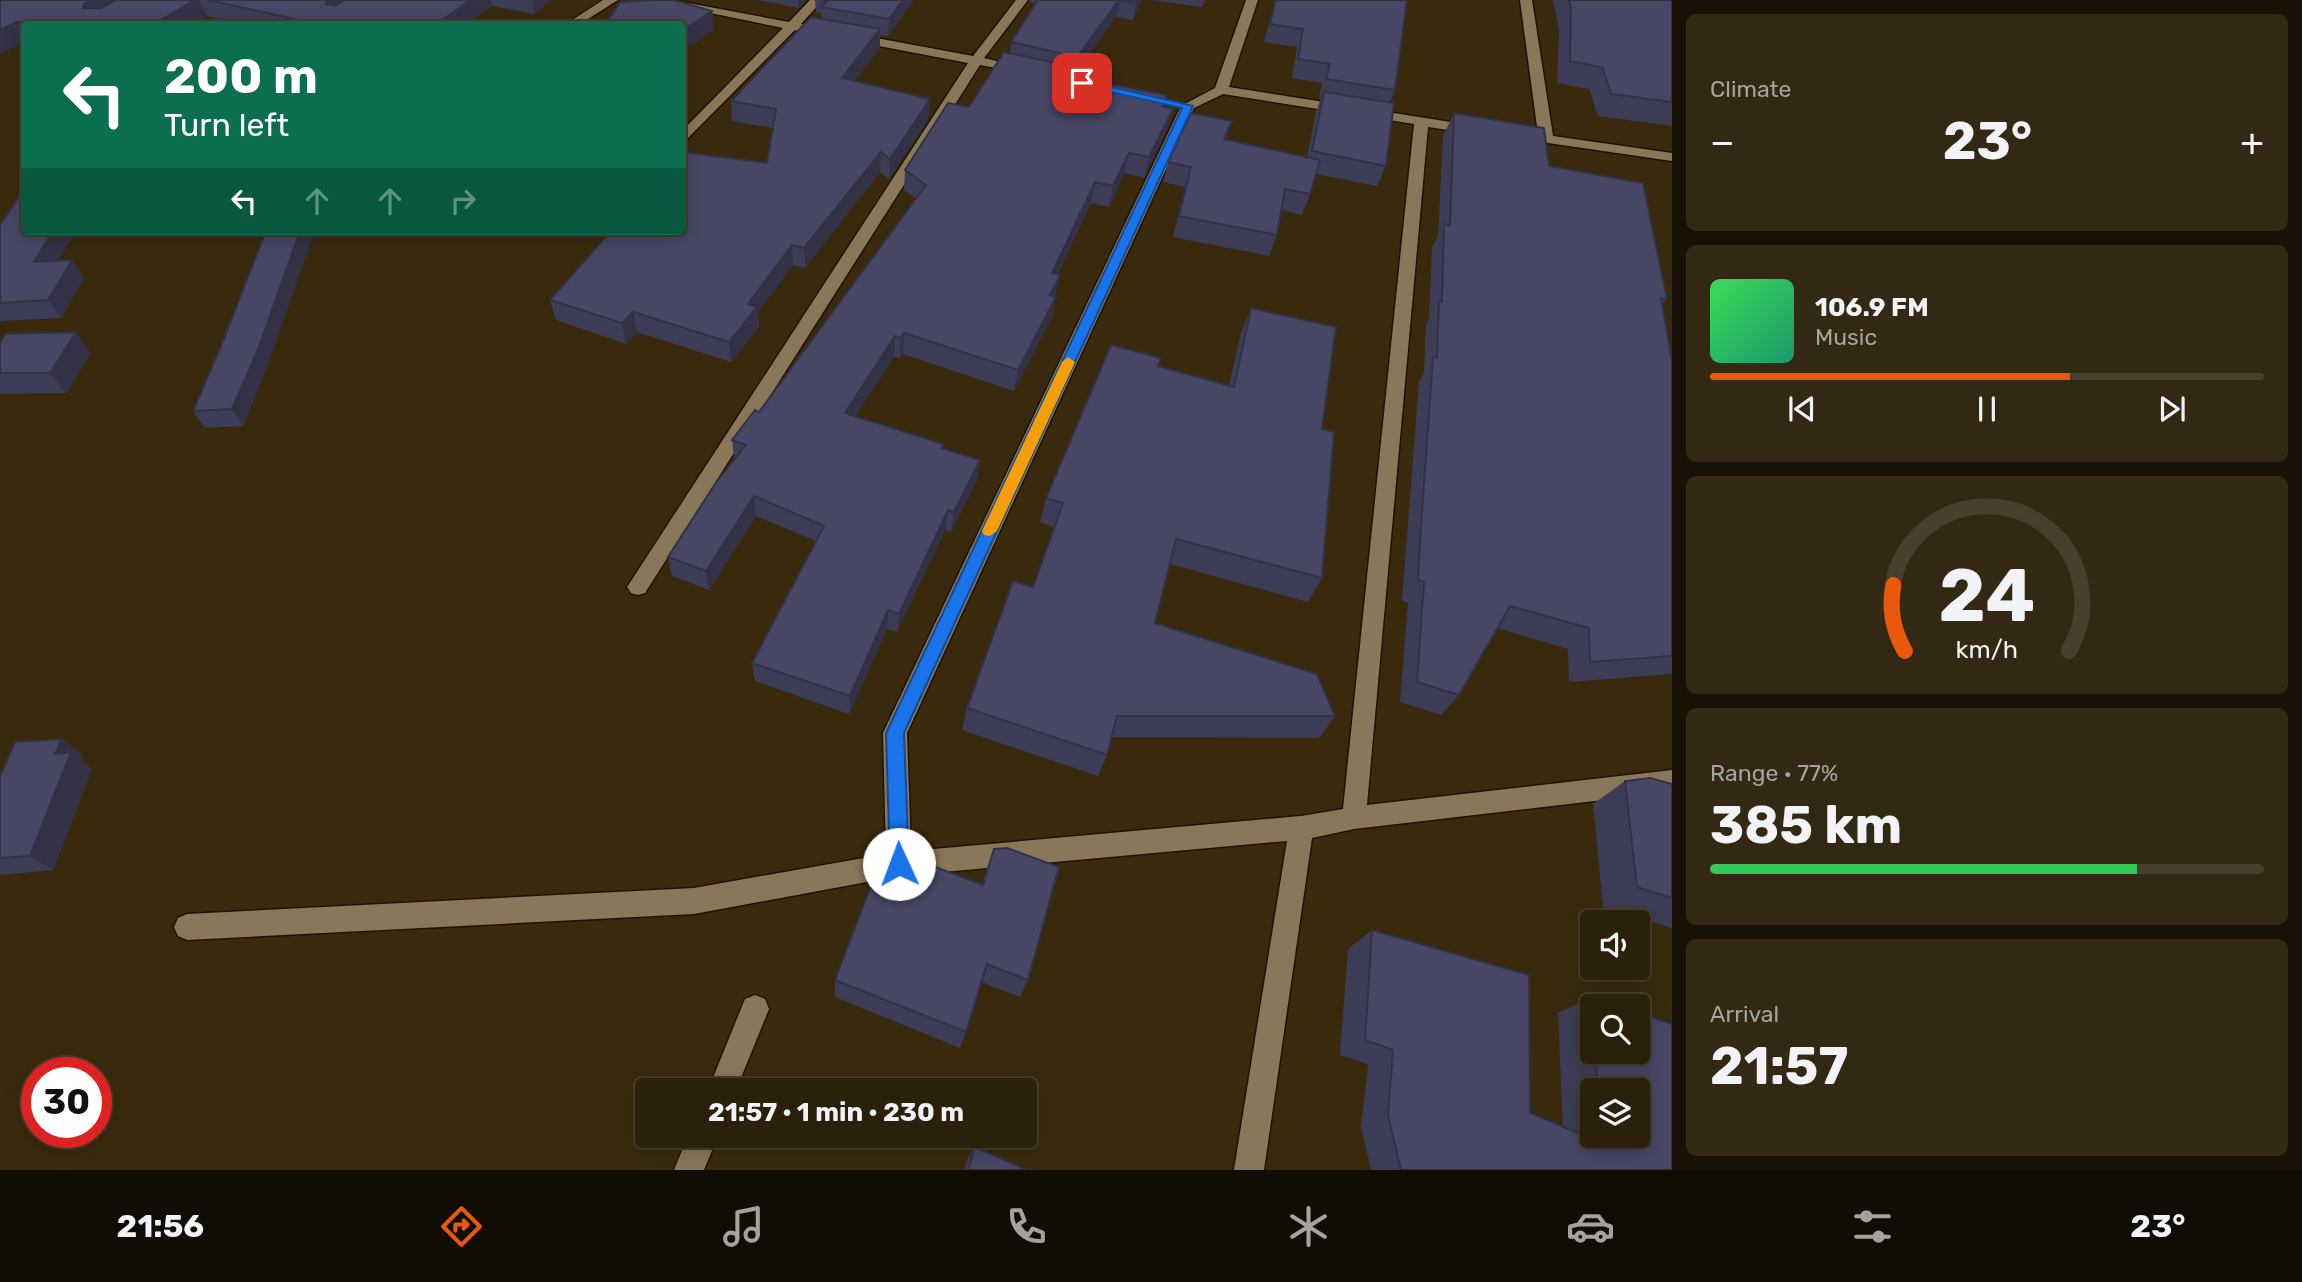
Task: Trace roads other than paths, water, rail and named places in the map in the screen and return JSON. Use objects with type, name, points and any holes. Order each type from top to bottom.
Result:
[{"type":"street","points":[[577,21],[612,0]]},
{"type":"street","points":[[653,0],[794,24],[1030,71]]},
{"type":"street","points":[[686,136],[817,0]]},
{"type":"street","points":[[638,587],[977,59],[1023,0]]},
{"type":"street","points":[[1221,90],[1252,0]]},
{"type":"street","points":[[1526,0],[1546,139]]},
{"type":"street","points":[[899,864],[895,733],[1181,105],[1221,90],[1672,158]]},
{"type":"street","points":[[1354,818],[1421,122]]},
{"type":"street","points":[[187,927],[694,901],[899,864],[1301,828],[1354,818],[1672,781]]},
{"type":"street","points":[[1249,1170],[1301,828]]},
{"type":"street","points":[[727,1078],[755,1009]]},
{"type":"street","points":[[689,1170],[698,1148]]}]
